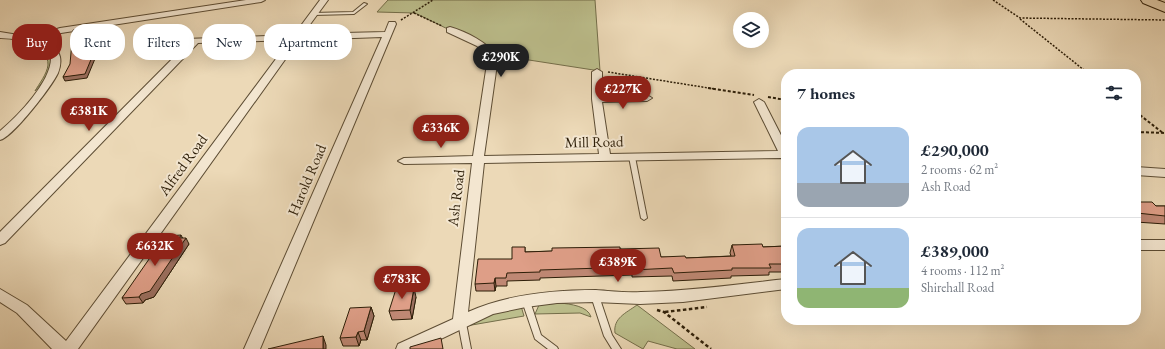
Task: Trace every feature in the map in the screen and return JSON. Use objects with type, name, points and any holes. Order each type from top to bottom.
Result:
[{"type":"main road","points":[[1147,0],[1165,8]]},
{"type":"street","points":[[62,31],[261,0]]},
{"type":"street","name":"Alfred Road","points":[[306,24],[324,0]]},
{"type":"street","points":[[352,33],[390,29]]},
{"type":"street","name":"Harold Road","points":[[252,349],[390,29]]},
{"type":"street","name":"Ash Road","points":[[450,30],[490,51],[493,57],[478,160],[460,318],[462,323]]},
{"type":"street","points":[[0,35],[12,36]]},
{"type":"street","points":[[0,240],[195,41],[264,39]]},
{"type":"street","points":[[0,137],[24,114],[55,69],[57,63],[56,60]]},
{"type":"street","name":"Alfred Road","points":[[69,349],[279,60]]},
{"type":"street","points":[[597,72],[598,99],[605,158]]},
{"type":"street","points":[[598,99],[647,98]]},
{"type":"street","points":[[760,98],[781,143]]},
{"type":"street","name":"Mill Road","points":[[404,161],[605,158],[781,152]]},
{"type":"street","points":[[1141,171],[1165,173]]},
{"type":"street","points":[[1141,245],[1165,245]]},
{"type":"street","points":[[404,349],[490,309],[526,301],[557,297],[595,296],[640,298],[683,296],[781,285]]},
{"type":"street","points":[[0,295],[22,309],[63,349]]},
{"type":"lane","points":[[313,14],[354,13],[366,4]]},
{"type":"lane","points":[[632,157],[644,218]]},
{"type":"lane","points":[[595,296],[608,336],[617,349]]},
{"type":"lane","points":[[526,301],[538,337],[554,349]]},
{"type":"lane","points":[[462,323],[467,349]]},
{"type":"path","points":[[390,29],[433,0]]},
{"type":"path","points":[[993,0],[1018,17],[1083,69]]},
{"type":"path","points":[[414,13],[450,30]]},
{"type":"path","points":[[1018,17],[1165,20]]},
{"type":"path","points":[[597,72],[614,72],[760,98],[781,100]]},
{"type":"path","points":[[1141,116],[1164,133]]},
{"type":"path","points":[[1141,132],[1164,133]]},
{"type":"path","points":[[640,298],[650,307],[664,312],[711,349]]},
{"type":"path","points":[[664,312],[707,307]]},
{"type":"green space","points":[[388,0],[595,0],[600,71],[503,56],[415,13],[377,12]]},
{"type":"green space","points":[[47,60],[52,60],[46,78],[35,91],[43,79],[48,65]]},
{"type":"green space","points":[[560,303],[583,308],[591,317],[580,313],[535,314],[539,305]]},
{"type":"green space","points":[[637,305],[695,349],[677,349],[648,341],[643,349],[615,333],[616,323],[621,316]]},
{"type":"green space","points":[[521,306],[524,316],[466,326],[465,320]]},
{"type":"building","points":[[70,60],[91,60],[85,74],[63,77],[70,64]]},
{"type":"building","points":[[1141,202],[1152,202],[1156,206],[1165,206],[1165,216],[1141,213]]},
{"type":"building","points":[[181,235],[179,238],[186,238],[150,291],[141,294],[139,297],[122,298],[163,239],[167,239],[169,236]]},
{"type":"building","points":[[762,244],[763,247],[781,246],[781,264],[769,264],[771,268],[732,268],[732,270],[674,273],[672,268],[633,270],[633,267],[540,270],[540,272],[507,273],[506,278],[495,278],[494,283],[475,284],[478,259],[512,259],[512,247],[525,247],[525,252],[552,251],[552,248],[659,248],[661,257],[685,256],[686,258],[735,256],[732,245]]},
{"type":"building","points":[[414,288],[410,310],[389,311],[396,289]]},
{"type":"building","points":[[371,307],[364,331],[358,332],[356,337],[340,338],[350,308]]},
{"type":"building","points":[[323,336],[323,349],[268,349]]},
{"type":"building","points":[[441,338],[443,349],[410,349],[410,347]]}]
